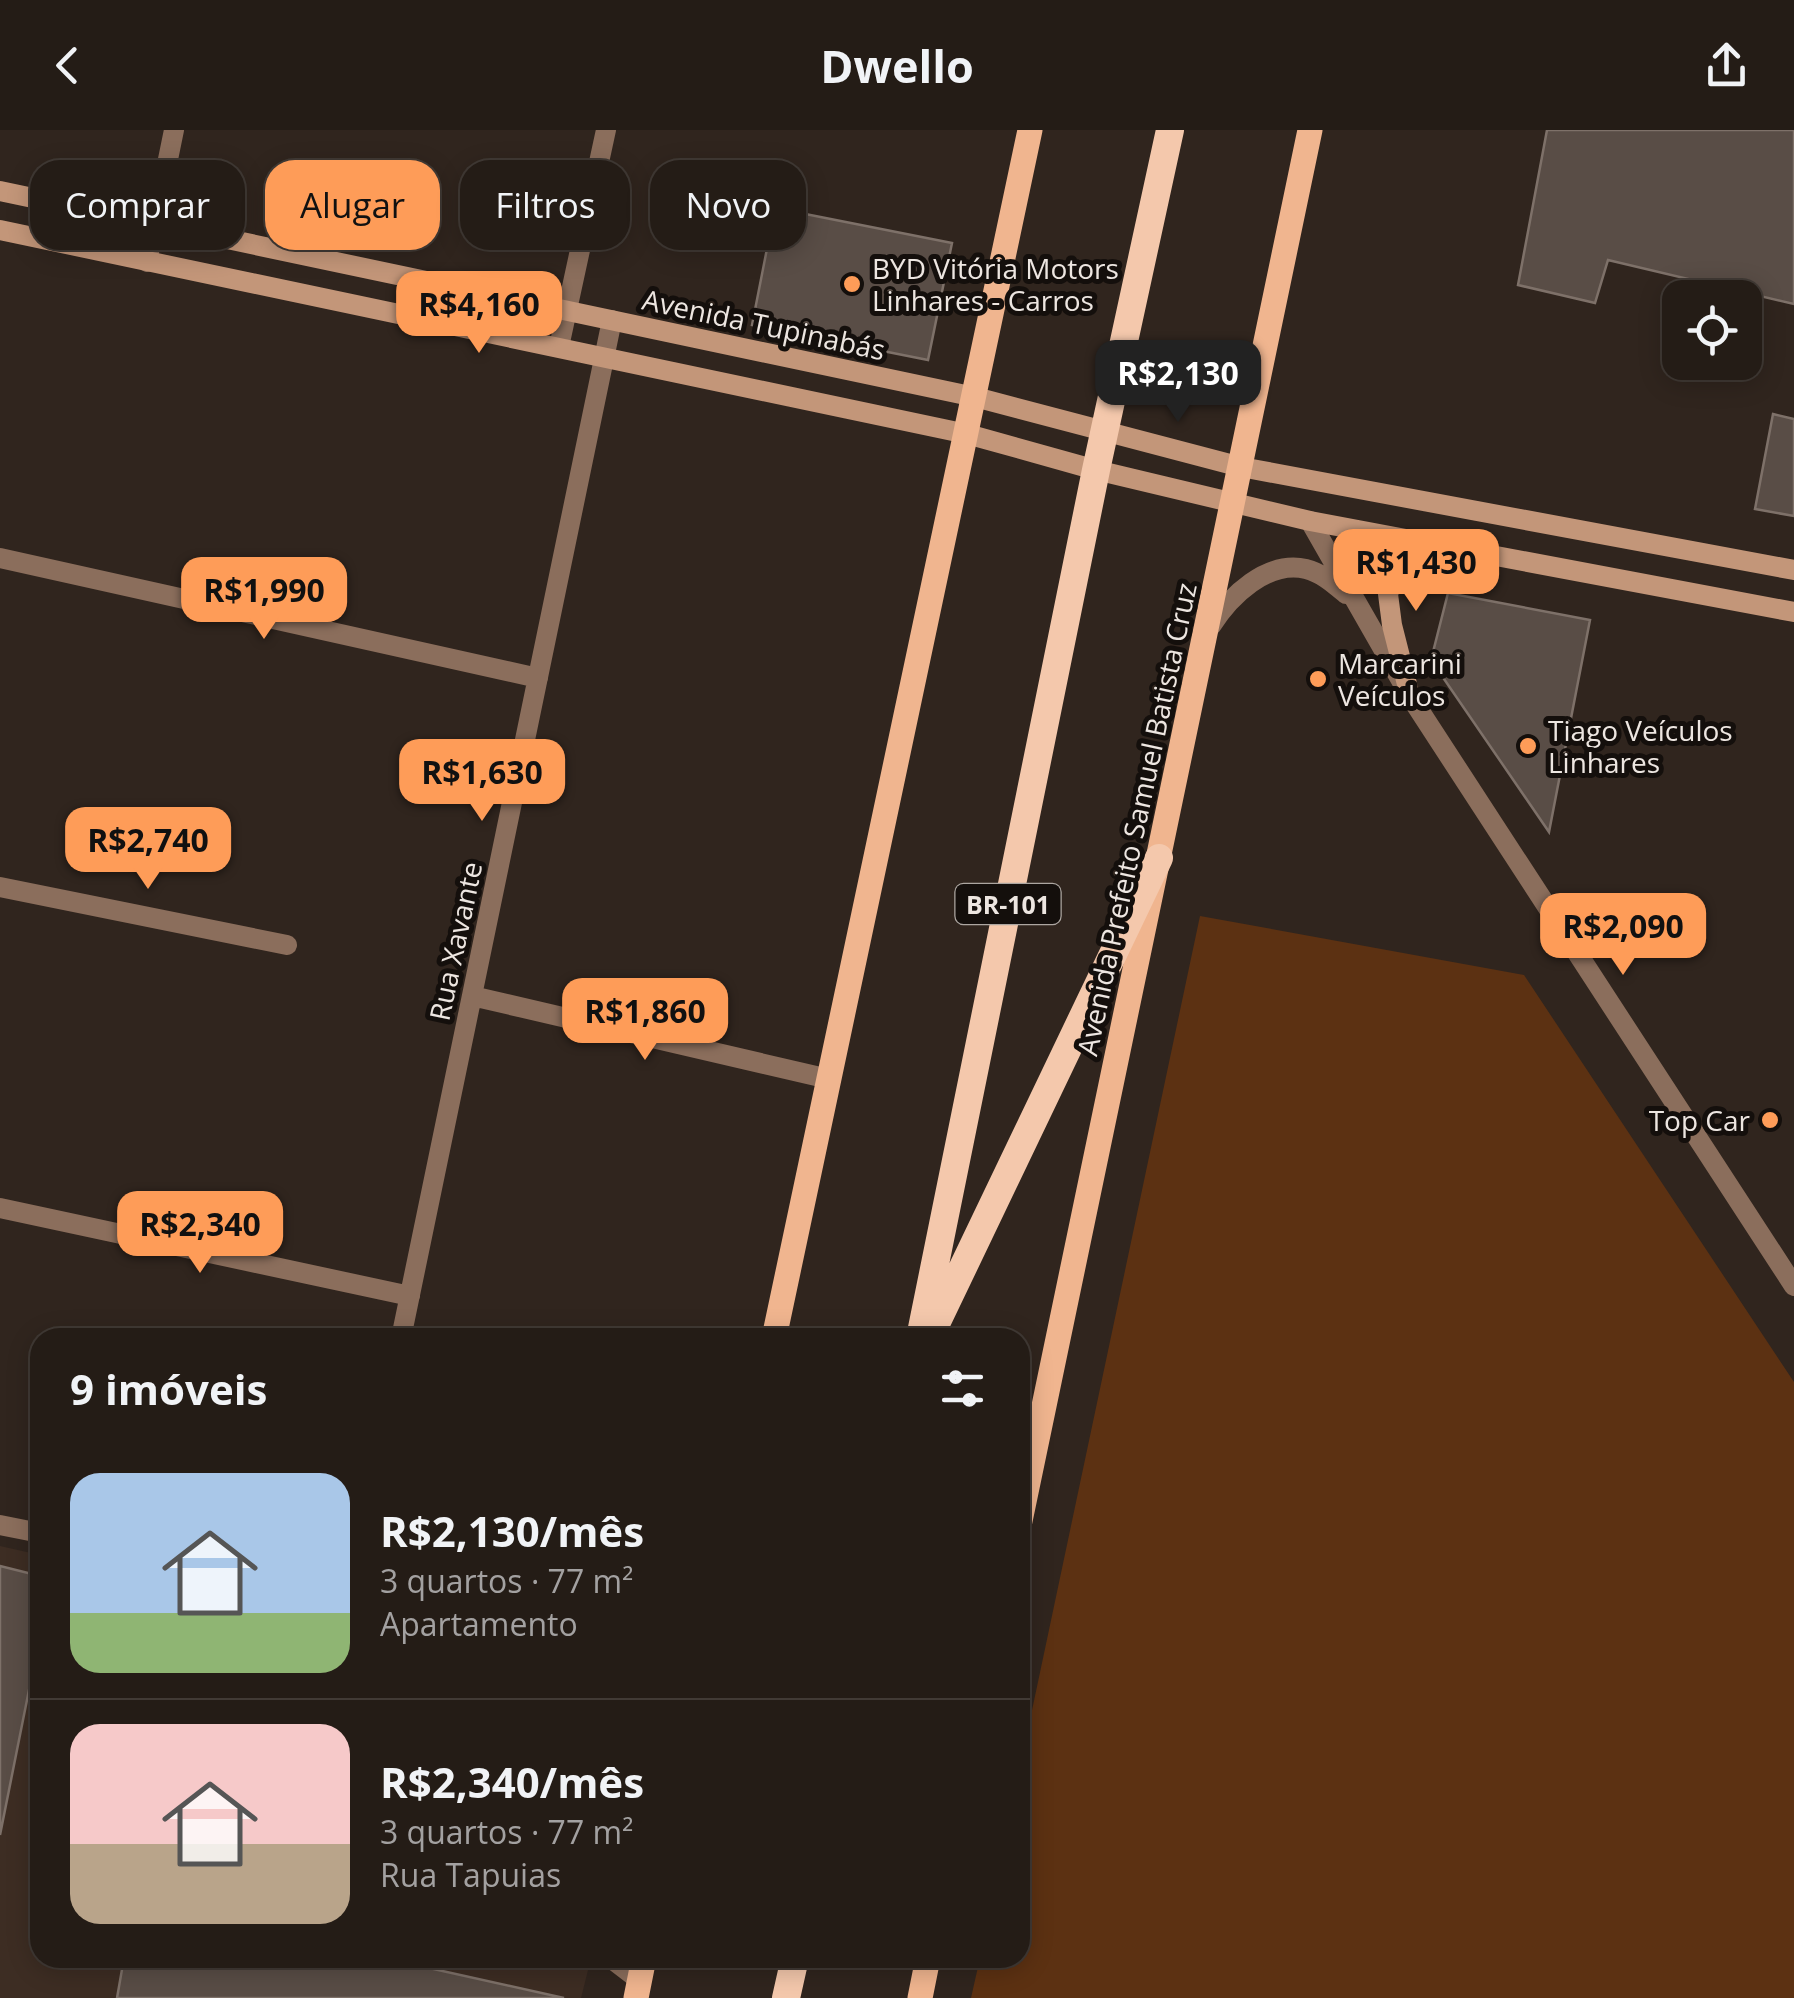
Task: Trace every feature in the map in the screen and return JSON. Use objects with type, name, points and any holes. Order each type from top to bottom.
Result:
[{"type":"highway","name":"BR-101","points":[[922,1328],[1096,470],[1170,130]]},
{"type":"highway","points":[[934,1328],[1159,858]]},
{"type":"highway","points":[[786,1998],[792,1968]]},
{"type":"main road","points":[[776,1328],[1030,130]]},
{"type":"main road","name":"Avenida Prefeito Samuel Batista Cruz","points":[[1030,1472],[1310,130]]},
{"type":"main road","name":"Avenida Tupinabás","points":[[0,191],[30,197]]},
{"type":"main road","points":[[0,230],[968,434],[1096,470],[1310,521],[1794,612]]},
{"type":"main road","name":"Avenida Tupinabás","points":[[245,243],[975,397],[1240,467],[1794,570]]},
{"type":"main road","points":[[1410,696],[1388,594],[1396,572],[1460,550]]},
{"type":"main road","points":[[920,1998],[926,1968]]},
{"type":"street","points":[[168,160],[174,130]]},
{"type":"street","points":[[559,347],[606,130]]},
{"type":"street","points":[[147,262],[150,250]]},
{"type":"street","name":"Rua Xavante","points":[[403,1328],[612,320]]},
{"type":"street","points":[[1310,521],[1410,696],[1794,1286]]},
{"type":"street","points":[[0,558],[538,678]]},
{"type":"street","points":[[1205,636],[1225,603],[1248,584],[1273,572],[1304,568],[1328,578],[1357,602]]},
{"type":"street","points":[[0,888],[287,945]]},
{"type":"street","points":[[472,996],[829,1079]]},
{"type":"street","points":[[0,1208],[410,1296]]},
{"type":"street","points":[[0,1525],[30,1531]]},
{"type":"shaded area","points":[[1200,916],[1524,975],[1794,1382],[1794,1998],[971,1998],[978,1968],[1030,1968],[1030,1720]]},
{"type":"shaded area","points":[[0,1546],[30,1553],[30,1968],[588,1968],[581,1998],[0,1998]]},
{"type":"building","points":[[1547,130],[1794,130],[1794,304],[1762,296],[1762,280],[1693,280],[1608,260],[1595,303],[1518,285]]},
{"type":"building","name":"BYD Vitória Motors Linhares - Carros","points":[[806,214],[952,243],[928,360],[752,325],[767,250],[806,250]]},
{"type":"building","points":[[1773,414],[1794,419],[1794,516],[1755,509]]},
{"type":"building","name":"Tiago Veículos Linhares","points":[[1448,593],[1590,620],[1549,832],[1431,660]]},
{"type":"building","points":[[0,1566],[30,1574],[30,1685],[0,1835]]},
{"type":"building","points":[[122,1968],[429,1968],[564,1998],[117,1998]]},
{"type":"place","name":"BYD Vitória Motors Linhares - Carros","points":[[852,284]]},
{"type":"place","name":"Marcarini Veículos","points":[[1318,679]]},
{"type":"place","name":"Tiago Veículos Linhares","points":[[1528,746]]},
{"type":"place","name":"Top Car","points":[[1770,1120]]}]
